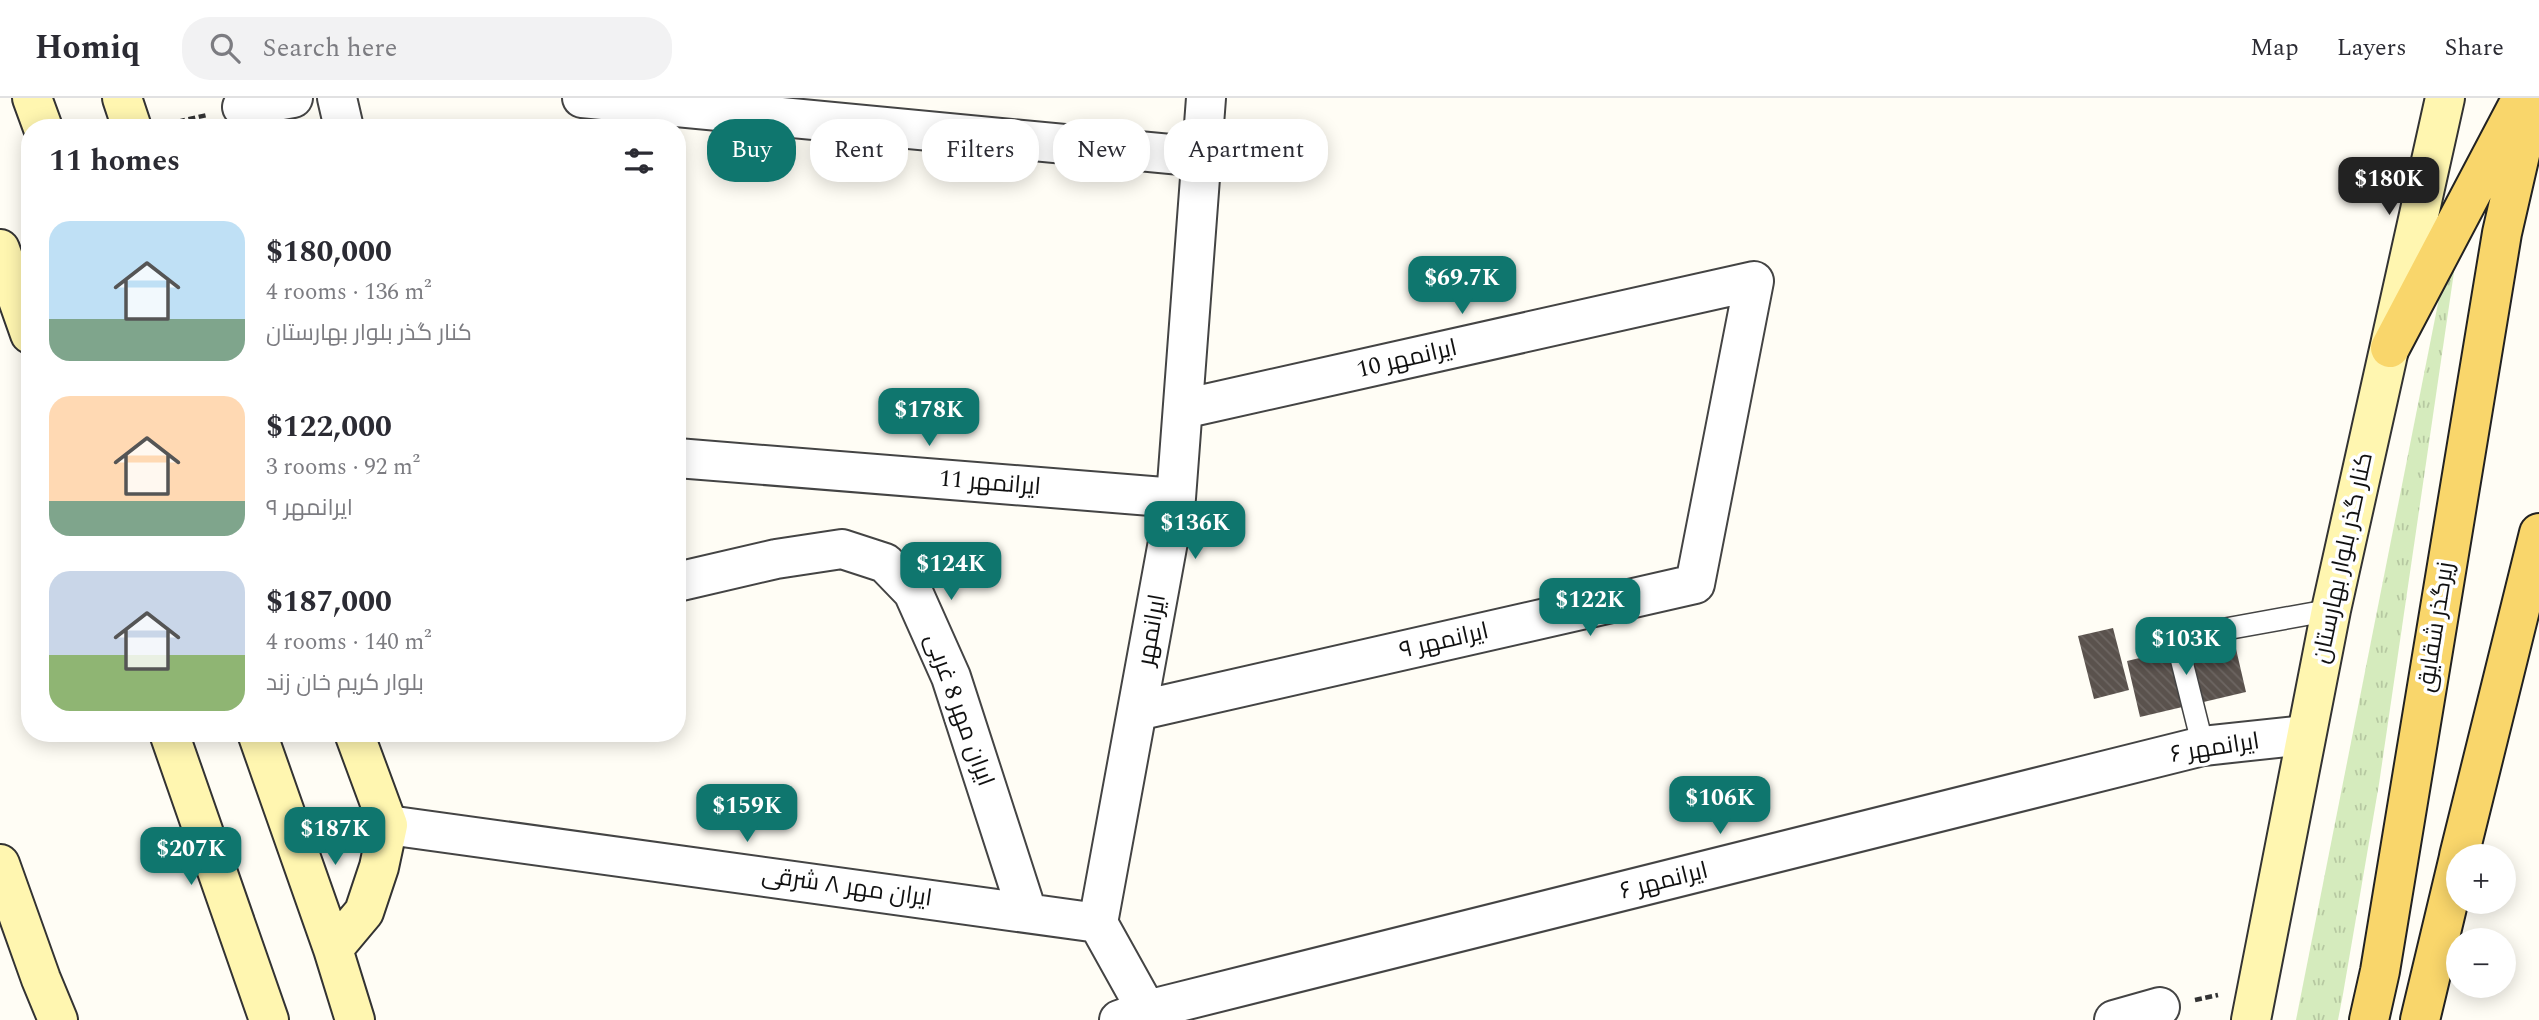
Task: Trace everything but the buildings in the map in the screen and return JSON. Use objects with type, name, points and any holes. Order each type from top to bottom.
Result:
[{"type":"main road","points":[[33,98],[41,119]]},
{"type":"main road","points":[[45,119],[46,98]]},
{"type":"main road","points":[[122,98],[142,119]]},
{"type":"main road","name":"کنار گذر بلوار بهارستان","points":[[2254,1003],[2331,610],[2445,98]]},
{"type":"main road","points":[[2390,348],[2522,98]]},
{"type":"main road","name":"زیرگذر شقایق","points":[[2369,1020],[2380,971],[2502,233],[2533,98]]},
{"type":"main road","points":[[0,249],[21,308]]},
{"type":"main road","points":[[2462,844],[2539,533]]},
{"type":"main road","points":[[172,742],[271,1019]]},
{"type":"main road","points":[[260,742],[333,949],[341,1012]]},
{"type":"main road","points":[[333,949],[364,912],[379,867],[388,825],[357,742]]},
{"type":"main road","points":[[0,864],[58,1020]]},
{"type":"main road","points":[[2420,1020],[2446,911]]},
{"type":"street","points":[[242,107],[293,98]]},
{"type":"street","points":[[337,98],[342,119]]},
{"type":"street","points":[[582,98],[1164,153]]},
{"type":"street","name":"ایرانمهر","points":[[1205,119],[1206,98]]},
{"type":"street","name":"ایرانمهر","points":[[1098,923],[1176,498],[1200,182]]},
{"type":"street","name":"ایرانمهر 10","points":[[1183,409],[1754,281]]},
{"type":"street","name":"ایرانمهر ۹","points":[[1137,710],[1695,584],[1754,281]]},
{"type":"street","name":"ایرانمهر 11","points":[[686,459],[1176,498]]},
{"type":"street","name":"ایران مهر 8 غربی","points":[[686,580],[776,559],[842,549],[885,563],[913,592],[951,677],[1027,912]]},
{"type":"street","name":"ایرانمهر ۶","points":[[1139,1017],[2203,746],[2305,736]]},
{"type":"street","name":"ایران مهر ٨ شرقی","points":[[388,825],[1098,923]]},
{"type":"street","points":[[1098,923],[1139,1017]]},
{"type":"street","points":[[2114,1020],[2160,1007]]},
{"type":"lane","points":[[2203,746],[2176,638],[2331,610]]},
{"type":"path","points":[[183,119],[242,107]]},
{"type":"path","points":[[2160,1007],[2254,1003]]},
{"type":"green space","points":[[2445,268],[2454,272],[2379,784],[2338,1020],[2296,1020]]}]
